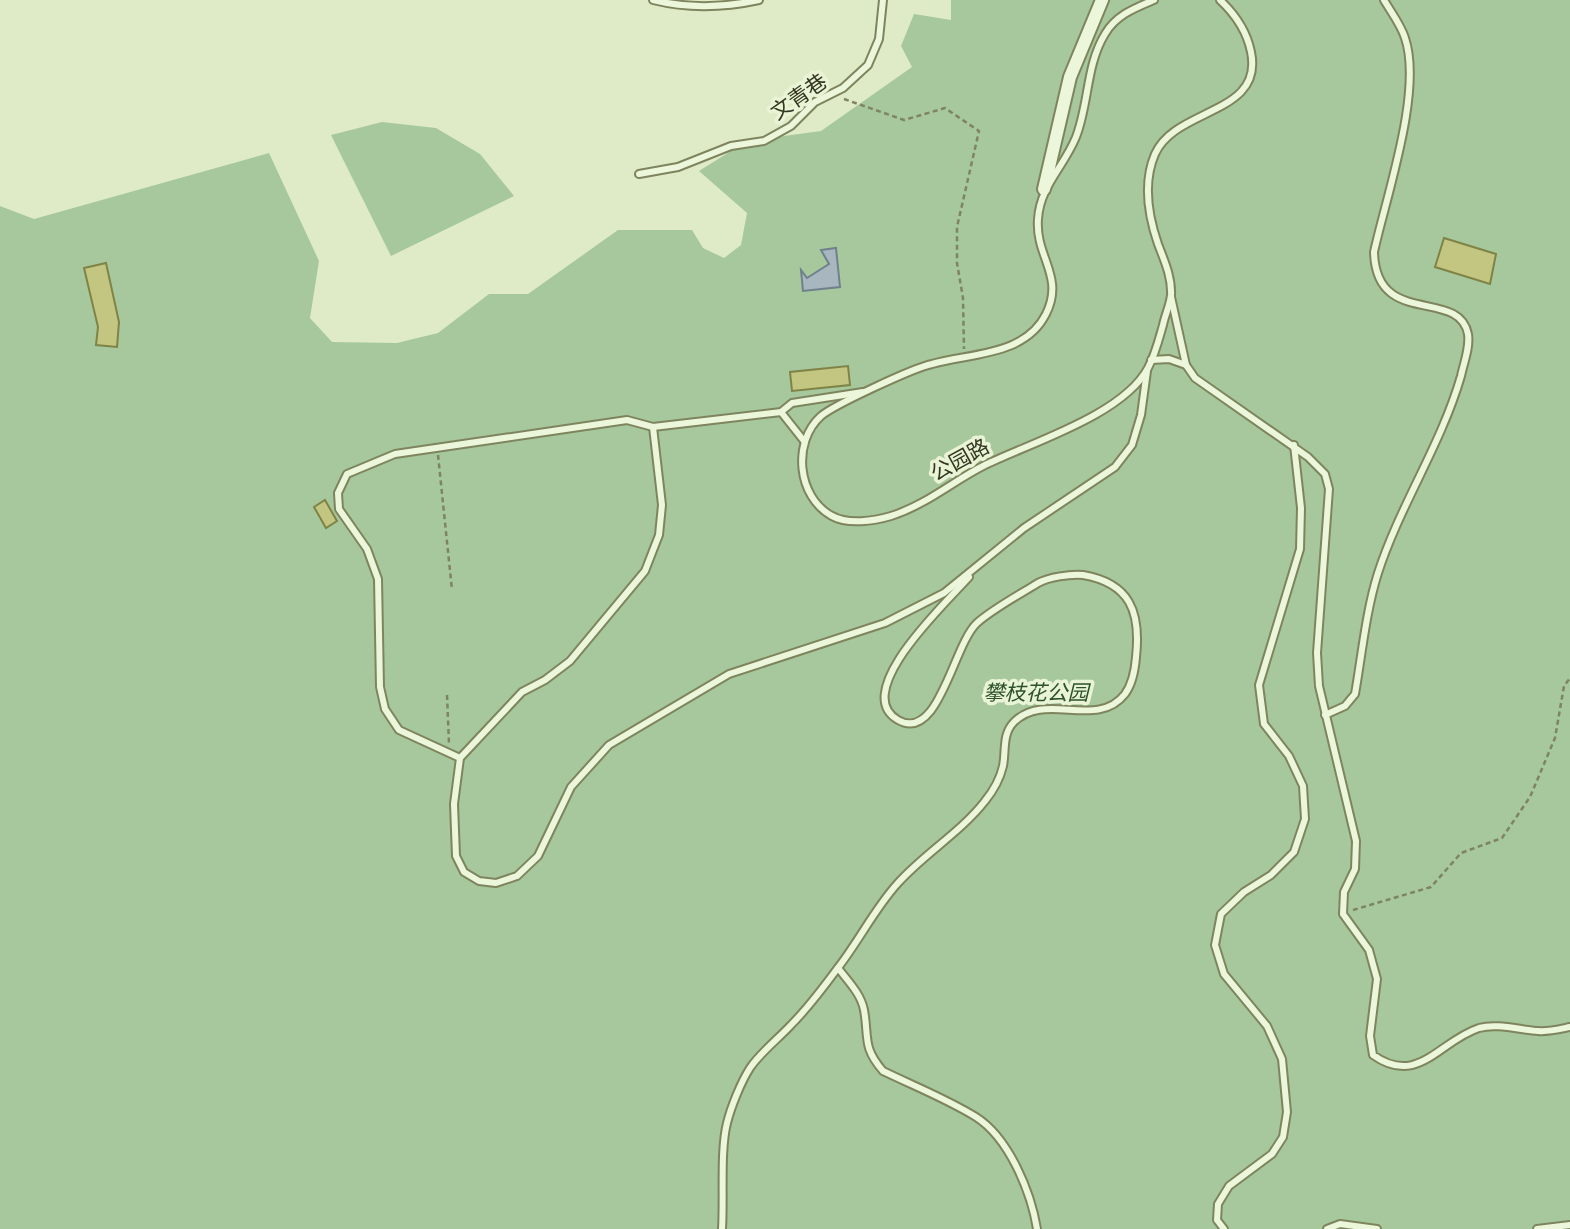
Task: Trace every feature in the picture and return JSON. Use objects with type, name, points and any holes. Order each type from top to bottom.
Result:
[{"type":"street","points":[[1044,189],[1070,77],[1102,0]]},
{"type":"lane","points":[[653,0],[687,7],[725,7],[759,0]]},
{"type":"lane","name":"文青巷","points":[[639,174],[678,167],[731,146],[764,141],[791,126],[816,102],[844,88],[868,65],[879,39],[883,0]]},
{"type":"lane","points":[[781,412],[804,441],[821,416],[867,392],[930,364],[1012,346],[1040,326],[1053,300],[1054,281],[1037,239],[1044,189],[1064,162],[1077,134],[1092,67],[1105,33],[1123,13],[1154,0]]},
{"type":"lane","name":"公园路","points":[[804,441],[802,471],[813,498],[833,517],[871,522],[911,510],[986,465],[1062,434],[1129,390],[1147,371],[1171,296],[1169,272],[1149,211],[1149,170],[1161,141],[1184,123],[1238,98],[1249,84],[1253,68],[1250,48],[1235,14],[1220,0]]},
{"type":"lane","points":[[1325,715],[1345,706],[1355,694],[1378,573],[1452,407],[1468,349],[1468,332],[1461,319],[1450,313],[1395,297],[1381,286],[1374,271],[1374,252],[1408,104],[1410,69],[1405,38],[1384,0]]},
{"type":"lane","points":[[1171,296],[1186,365],[1195,378],[1294,445],[1325,474],[1329,489],[1317,653],[1325,715],[1356,841],[1355,869],[1344,892],[1343,914],[1369,950],[1377,979],[1370,1036],[1373,1055],[1389,1066],[1412,1066],[1479,1028],[1510,1027],[1541,1032],[1570,1027]]},
{"type":"lane","points":[[1151,360],[1168,359],[1186,365]]},
{"type":"lane","points":[[653,427],[662,505],[659,534],[645,571],[570,661],[522,692],[460,758],[454,804],[456,856],[464,872],[479,881],[496,883],[517,876],[538,856],[571,787],[608,745],[729,674],[885,623],[944,593],[1024,528],[1115,467],[1132,445],[1141,415],[1147,371]]},
{"type":"lane","points":[[460,758],[399,730],[385,709],[380,687],[379,579],[367,549],[339,509],[338,493],[347,474],[395,454],[627,421],[653,427],[781,412],[792,403],[867,392]]},
{"type":"lane","points":[[1224,1229],[1217,1220],[1218,1204],[1229,1186],[1272,1154],[1283,1137],[1287,1112],[1282,1059],[1267,1026],[1224,974],[1215,945],[1222,914],[1244,892],[1271,875],[1294,852],[1305,818],[1303,786],[1289,756],[1264,724],[1259,685],[1300,549],[1301,508],[1294,445]]},
{"type":"lane","points":[[722,1229],[727,1124],[750,1068],[806,1010],[898,883],[983,804],[997,784],[1003,764],[1005,739],[1014,722],[1032,712],[1052,708],[1095,711],[1113,705],[1126,693],[1134,674],[1138,640],[1135,614],[1124,593],[1104,579],[1076,574],[1042,580],[976,624],[955,657],[937,706],[922,721],[902,723],[888,713],[883,699],[889,674],[908,646],[982,562]]},
{"type":"lane","points":[[838,968],[858,995],[864,1010],[865,1038],[872,1058],[883,1071],[978,1119],[1012,1157],[1032,1202],[1037,1229]]},
{"type":"lane","points":[[1327,1229],[1340,1224],[1369,1225],[1377,1229]]},
{"type":"lane","points":[[1537,1229],[1570,1225]]},
{"type":"path","points":[[831,94],[904,120],[945,108],[979,131],[957,227],[957,263],[963,298],[964,358]]},
{"type":"path","points":[[437,449],[452,590]]},
{"type":"path","points":[[1343,914],[1431,887],[1461,853],[1502,838],[1530,797],[1555,738],[1564,686],[1570,678]]},
{"type":"path","points":[[447,695],[449,752]]},
{"type":"green space","name":"攀枝花公园","points":[[951,0],[1570,0],[1570,1229],[0,1229],[0,206],[34,219],[269,153],[319,261],[310,318],[332,342],[397,343],[438,333],[489,294],[528,294],[618,230],[692,230],[703,248],[724,258],[741,245],[747,213],[699,171],[747,141],[821,131],[912,67],[901,46],[914,14],[951,20]]},
{"type":"green space","points":[[382,122],[436,128],[480,154],[514,196],[391,256],[331,135]]},
{"type":"shaded area","points":[[836,248],[840,287],[803,291],[801,270],[807,278],[829,264],[821,250]]},
{"type":"building","points":[[1444,238],[1496,254],[1490,284],[1435,267]]},
{"type":"building","points":[[106,263],[119,322],[117,347],[96,345],[98,327],[84,268]]},
{"type":"building","points":[[848,366],[850,385],[792,391],[790,372]]},
{"type":"building","points":[[325,500],[337,521],[326,528],[314,507]]}]
